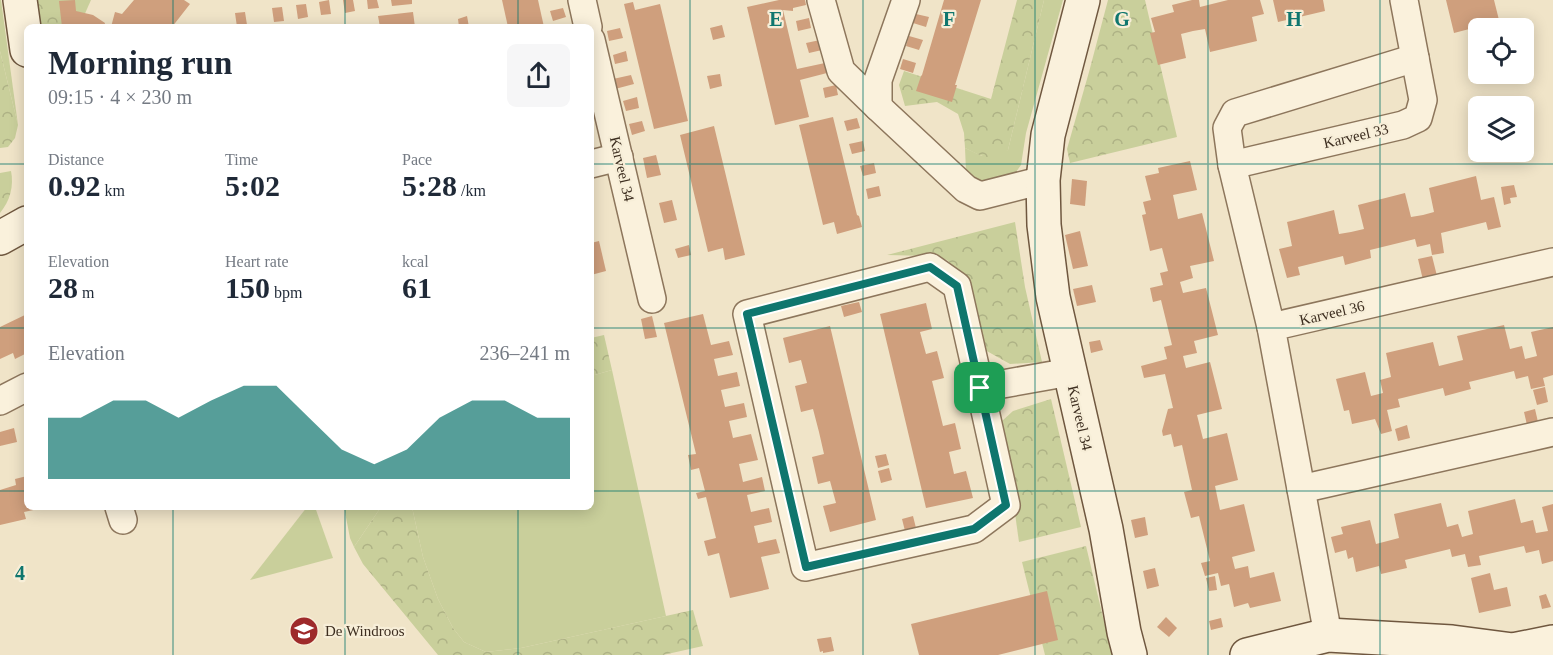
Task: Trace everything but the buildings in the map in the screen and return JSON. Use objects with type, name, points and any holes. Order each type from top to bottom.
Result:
[{"type":"street","points":[[20,0],[24,29]]},
{"type":"street","points":[[582,0],[587,24]]},
{"type":"street","points":[[822,0],[841,71],[966,189],[980,196],[1043,180]]},
{"type":"street","points":[[878,106],[878,80],[906,0]]},
{"type":"street","name":"Karveel 34","points":[[1083,0],[1048,135],[1043,180],[1044,225],[1053,297],[1106,529],[1130,655]]},
{"type":"street","name":"Karveel 33","points":[[1232,165],[1403,125],[1418,118],[1423,100],[1404,0]]},
{"type":"street","name":"Karveel 34","points":[[594,52],[652,299]]},
{"type":"street","points":[[1328,635],[1271,327],[1232,165],[1227,128],[1234,113],[1415,58]]},
{"type":"street","points":[[594,163],[619,157]]},
{"type":"street","points":[[0,238],[24,225]]},
{"type":"street","name":"Karveel 36","points":[[1271,327],[1553,262]]},
{"type":"street","points":[[930,267],[957,286],[980,388],[1006,505],[974,529],[806,567],[747,314],[930,267]]},
{"type":"street","points":[[980,388],[1070,372]]},
{"type":"street","points":[[0,401],[24,389]]},
{"type":"street","points":[[1301,489],[1553,432]]},
{"type":"street","points":[[1246,655],[1328,635],[1452,642],[1513,650],[1553,642]]},
{"type":"green space","points":[[1,0],[18,125],[0,51]]},
{"type":"green space","points":[[34,0],[91,0],[80,24],[38,24]]},
{"type":"green space","points":[[1017,0],[1044,0],[1008,150],[997,156],[986,157],[965,148],[964,133],[958,114],[937,102],[905,106],[899,85],[904,71],[991,99]]},
{"type":"green space","points":[[1044,0],[1063,0],[1026,133],[1021,165],[1016,172],[1006,178],[984,183],[966,171],[965,148],[982,156],[1008,150]]},
{"type":"green space","points":[[1108,0],[1145,0],[1177,137],[1070,163],[1067,149]]},
{"type":"green space","points":[[0,51],[18,125],[15,138],[8,147],[0,148]]},
{"type":"green space","points":[[11,171],[10,193],[0,213],[0,173]]},
{"type":"green space","points":[[1015,222],[1025,287],[1042,362],[1010,364],[976,345],[958,271],[947,260],[928,256],[887,255]]},
{"type":"green space","points":[[604,335],[612,370],[594,375],[594,337]]},
{"type":"green space","points":[[612,370],[666,616],[521,648],[486,652],[464,642],[453,628],[438,599],[423,557],[413,510],[594,510],[594,375]]},
{"type":"green space","points":[[1051,399],[1081,527],[1019,542],[1002,421],[1013,411]]},
{"type":"green space","points":[[305,510],[316,510],[333,558],[250,580]]},
{"type":"green space","points":[[345,510],[379,510],[354,547]]},
{"type":"green space","points":[[379,510],[413,510],[423,557],[438,599],[453,628],[464,642],[486,652],[521,648],[693,610],[703,646],[663,655],[438,655],[363,564],[354,547]]},
{"type":"green space","points":[[1086,546],[1112,655],[1045,655],[1022,562]]},
{"type":"place","name":"De Windroos","points":[[304,631]]},
{"type":"route","points":[[930,267],[957,286],[980,388],[1006,505],[974,529],[806,567],[747,314],[930,267]]}]
